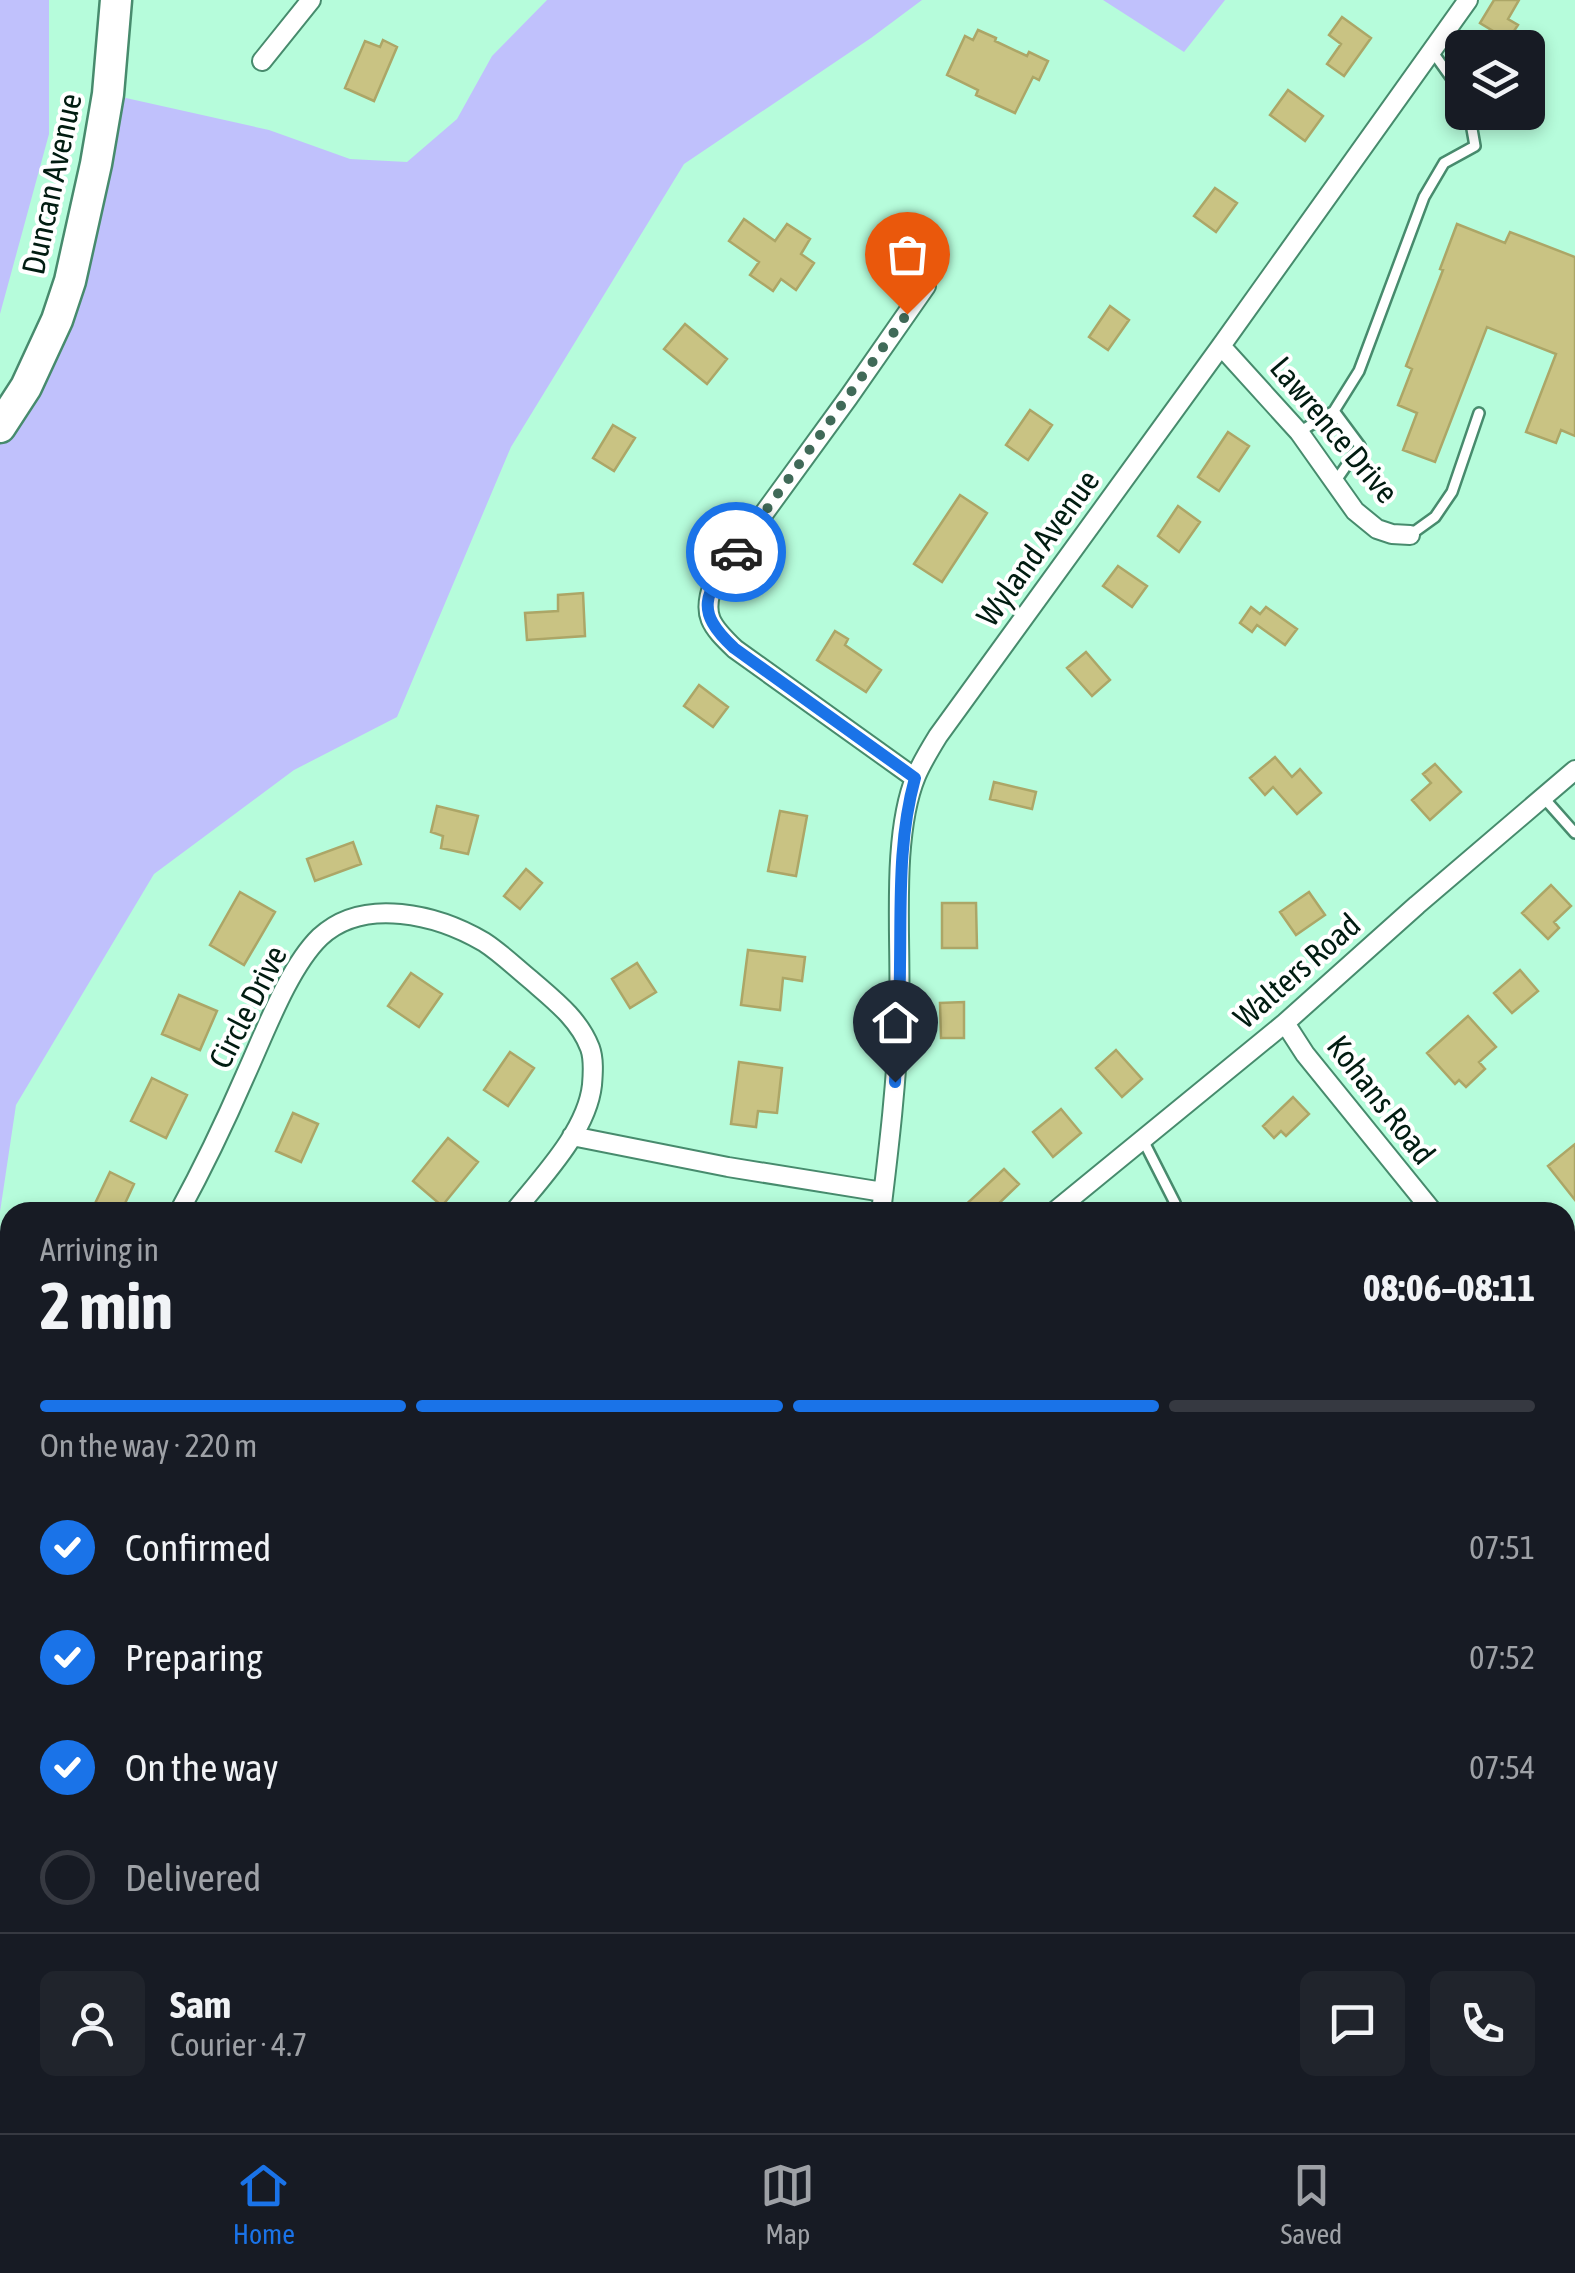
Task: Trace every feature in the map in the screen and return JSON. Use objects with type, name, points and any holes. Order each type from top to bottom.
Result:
[{"type":"main road","name":"Duncan Avenue","points":[[0,427],[26,386],[57,320],[70,281],[108,94],[116,0]]},
{"type":"street","points":[[262,60],[311,0]]},
{"type":"street","name":"Wyland Avenue","points":[[882,1202],[899,1016],[902,854],[915,778],[938,736],[1468,0]]},
{"type":"street","points":[[915,778],[734,648],[711,623],[708,600],[714,582],[926,286]]},
{"type":"street","name":"Lawrence Drive","points":[[1222,346],[1299,432],[1356,511],[1369,524],[1392,534],[1410,535]]},
{"type":"street","name":"Walters Road","points":[[1066,1202],[1285,1024],[1575,770]]},
{"type":"street","name":"Circle Drive","points":[[184,1202],[223,1127],[275,1010],[306,954],[329,930],[349,919],[380,913],[416,917],[486,944],[570,1015],[588,1042],[593,1066],[589,1104],[572,1136],[522,1202]]},
{"type":"street","name":"Kohans Road","points":[[1285,1024],[1424,1202]]},
{"type":"street","points":[[572,1136],[728,1168],[883,1192]]},
{"type":"lane","points":[[1432,50],[1445,69]]},
{"type":"lane","points":[[1299,432],[1334,411],[1360,371],[1424,197],[1444,163],[1475,146],[1472,130]]},
{"type":"lane","points":[[1334,411],[1360,446],[1335,482]]},
{"type":"lane","points":[[1410,535],[1435,517],[1452,492],[1479,414]]},
{"type":"lane","points":[[1544,797],[1575,833]]},
{"type":"lane","points":[[1143,1140],[1175,1202]]},
{"type":"shaded area","points":[[0,0],[49,0],[49,134],[0,314]]},
{"type":"shaded area","points":[[547,0],[922,0],[684,164],[511,447],[397,717],[294,770],[154,874],[16,1105],[0,1202],[0,427],[26,387],[108,94],[269,130],[350,159],[407,162],[457,119],[492,56]]},
{"type":"shaded area","points":[[1103,0],[1225,0],[1184,52]]},
{"type":"building","points":[[1494,0],[1519,0],[1508,19],[1518,25],[1515,30],[1492,30],[1480,23]]},
{"type":"building","points":[[1342,17],[1371,38],[1344,76],[1327,64],[1341,44],[1329,35]]},
{"type":"building","points":[[978,30],[1027,56],[1029,52],[1048,61],[1039,80],[1033,77],[1015,113],[976,95],[978,90],[947,75],[965,36],[973,40]]},
{"type":"building","points":[[383,40],[397,47],[374,101],[345,88],[365,41],[380,47]]},
{"type":"building","points":[[1288,90],[1323,116],[1305,141],[1270,115]]},
{"type":"building","points":[[1215,188],[1237,203],[1216,232],[1194,216]]},
{"type":"building","points":[[744,219],[775,241],[787,224],[810,239],[801,254],[814,263],[796,290],[781,279],[773,291],[750,275],[759,262],[729,241]]},
{"type":"building","points":[[1457,224],[1505,243],[1510,232],[1575,257],[1575,436],[1561,430],[1556,443],[1526,432],[1556,354],[1487,327],[1435,462],[1403,450],[1417,413],[1398,405],[1412,369],[1406,366]]},
{"type":"building","points":[[1110,306],[1129,320],[1108,350],[1089,337]]},
{"type":"building","points":[[685,324],[727,359],[707,384],[664,349]]},
{"type":"building","points":[[1030,410],[1052,425],[1028,460],[1006,445]]},
{"type":"building","points":[[613,425],[635,438],[614,471],[593,458]]},
{"type":"building","points":[[1228,432],[1249,446],[1219,491],[1198,477]]},
{"type":"building","points":[[960,495],[987,513],[942,582],[914,564]]},
{"type":"building","points":[[1178,506],[1200,522],[1179,552],[1158,536]]},
{"type":"building","points":[[1118,566],[1147,586],[1132,607],[1103,586]]},
{"type":"building","points":[[583,593],[585,636],[527,640],[525,613],[558,611],[558,595]]},
{"type":"building","points":[[1251,607],[1260,614],[1266,607],[1297,629],[1285,645],[1257,625],[1252,632],[1240,623]]},
{"type":"building","points":[[835,631],[848,639],[845,645],[881,670],[866,692],[817,660]]},
{"type":"building","points":[[1086,652],[1110,680],[1092,696],[1067,668]]},
{"type":"building","points":[[699,685],[728,707],[713,727],[684,706]]},
{"type":"building","points":[[1275,757],[1292,777],[1300,769],[1321,793],[1297,814],[1273,787],[1265,795],[1250,778]]},
{"type":"building","points":[[1435,764],[1461,792],[1430,820],[1412,800],[1431,783],[1423,774]]},
{"type":"building","points":[[994,782],[1036,792],[1032,809],[990,799]]},
{"type":"building","points":[[437,806],[478,816],[468,854],[441,848],[443,836],[431,832]]},
{"type":"building","points":[[780,811],[807,816],[796,876],[768,871]]},
{"type":"building","points":[[353,842],[361,864],[315,881],[307,859]]},
{"type":"building","points":[[526,869],[542,883],[520,909],[504,896]]},
{"type":"building","points":[[1551,885],[1571,906],[1554,922],[1559,928],[1548,939],[1522,913]]},
{"type":"building","points":[[240,892],[275,912],[244,965],[210,945]]},
{"type":"building","points":[[1309,892],[1325,915],[1296,935],[1280,912]]},
{"type":"building","points":[[942,903],[976,903],[977,948],[942,948]]},
{"type":"building","points":[[748,950],[805,957],[802,981],[783,978],[780,1010],[741,1005]]},
{"type":"building","points":[[637,963],[656,992],[630,1008],[612,979]]},
{"type":"building","points":[[1520,970],[1538,991],[1512,1013],[1494,993]]},
{"type":"building","points":[[411,973],[442,994],[419,1027],[388,1006]]},
{"type":"building","points":[[179,995],[217,1011],[200,1050],[162,1034]]},
{"type":"building","points":[[964,1002],[964,1038],[941,1038],[940,1003]]},
{"type":"building","points":[[1468,1016],[1496,1047],[1479,1062],[1485,1069],[1466,1087],[1459,1080],[1455,1084],[1427,1053]]},
{"type":"building","points":[[1116,1050],[1142,1079],[1122,1097],[1096,1068]]},
{"type":"building","points":[[510,1052],[534,1068],[508,1106],[484,1090]]},
{"type":"building","points":[[739,1062],[782,1068],[777,1113],[758,1111],[756,1127],[731,1124]]},
{"type":"building","points":[[152,1078],[187,1095],[166,1138],[131,1121]]},
{"type":"building","points":[[1293,1097],[1309,1114],[1286,1136],[1281,1131],[1274,1138],[1263,1126]]},
{"type":"building","points":[[1061,1109],[1081,1133],[1053,1157],[1033,1132]]},
{"type":"building","points":[[293,1113],[318,1124],[301,1162],[276,1151]]},
{"type":"building","points":[[448,1138],[478,1162],[445,1202],[437,1202],[413,1181]]},
{"type":"building","points":[[1575,1144],[1575,1200],[1548,1166]]},
{"type":"building","points":[[1004,1169],[1019,1184],[1000,1202],[969,1202]]},
{"type":"building","points":[[110,1172],[134,1184],[126,1202],[96,1202]]},
{"type":"way so far","points":[[736,552],[907,314]]},
{"type":"route","points":[[736,552],[714,582],[708,600],[708,614],[717,632],[915,778],[902,854],[895,1082]]}]
